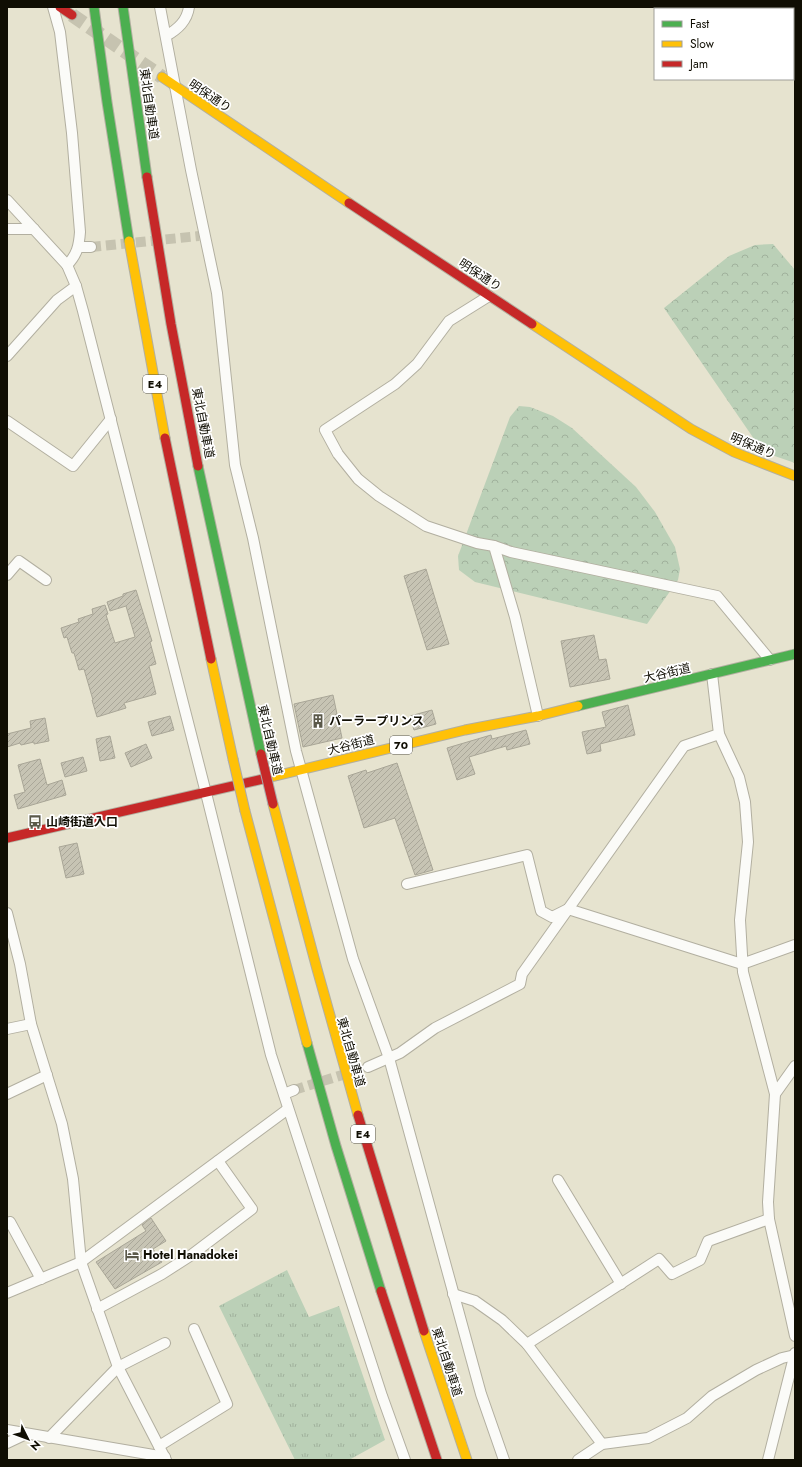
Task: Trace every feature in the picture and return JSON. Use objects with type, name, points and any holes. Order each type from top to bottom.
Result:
[{"type":"main road","points":[[60,7],[72,15]]},
{"type":"main road","name":"E4","points":[[94,7],[105,89],[144,333],[186,542],[245,811],[301,1022],[370,1258],[437,1460]]},
{"type":"main road","name":"東北自動車道","points":[[123,7],[133,84],[171,324],[214,540],[261,754],[324,999],[360,1125],[394,1240],[467,1460]]},
{"type":"main road","name":"明保通り","points":[[162,77],[343,200],[691,429],[734,452],[795,476]]},
{"type":"main road","name":"大谷街道","points":[[7,838],[206,793],[465,730],[538,716],[795,654]]},
{"type":"street","points":[[53,7],[60,32],[71,125],[80,232],[79,247],[75,257],[67,265]]},
{"type":"street","points":[[160,7],[176,87],[202,235],[217,293],[236,465],[253,538],[294,743],[353,959],[389,1058],[481,1394],[504,1460]]},
{"type":"street","points":[[166,36],[176,30],[188,15],[189,7]]},
{"type":"street","points":[[7,200],[67,265],[76,286],[111,418],[271,1055],[382,1396],[405,1460]]},
{"type":"street","points":[[7,229],[34,229]]},
{"type":"street","points":[[79,247],[91,247]]},
{"type":"street","points":[[7,356],[57,300],[76,286]]},
{"type":"street","points":[[489,296],[449,321],[417,364],[395,384],[324,430],[338,454],[358,479],[385,501],[426,526],[476,543],[494,546],[511,552],[717,596],[770,660]]},
{"type":"street","points":[[7,420],[73,466],[111,418]]},
{"type":"street","points":[[494,546],[515,617],[538,716]]},
{"type":"street","points":[[7,575],[19,561],[46,580]]},
{"type":"street","points":[[712,674],[719,734],[739,777],[746,802],[748,842],[740,920],[742,964],[775,1094],[768,1202],[769,1220],[795,1336]]},
{"type":"street","points":[[368,1067],[400,1053],[435,1028],[520,984],[522,974],[684,746],[719,734]]},
{"type":"street","points":[[407,884],[527,855],[541,911],[552,917],[568,909],[742,964],[795,945]]},
{"type":"street","points":[[7,913],[20,964],[31,1024],[62,1124],[73,1179],[81,1262],[118,1367],[166,1459]]},
{"type":"street","points":[[7,1029],[31,1024]]},
{"type":"street","points":[[775,1094],[795,1066]]},
{"type":"street","points":[[7,1094],[47,1075]]},
{"type":"street","points":[[284,1094],[294,1090]]},
{"type":"street","points":[[7,1293],[81,1262],[288,1109]]},
{"type":"street","points":[[98,1309],[162,1274],[190,1256],[252,1209],[218,1161]]},
{"type":"street","points":[[558,1180],[621,1284]]},
{"type":"street","points":[[527,1344],[659,1259],[672,1274],[700,1260],[708,1241],[769,1220]]},
{"type":"street","points":[[7,1224],[10,1222],[41,1279]]},
{"type":"street","points":[[454,1294],[475,1301],[502,1320],[527,1344],[602,1444]]},
{"type":"street","points":[[159,1446],[227,1404],[194,1329]]},
{"type":"street","points":[[49,1438],[118,1367],[165,1343]]},
{"type":"street","points":[[578,1460],[602,1444],[648,1438],[688,1418],[712,1396],[756,1370],[782,1358],[795,1354]]},
{"type":"street","points":[[768,1460],[795,1354]]},
{"type":"street","points":[[7,1430],[166,1459]]},
{"type":"street","points":[[7,1443],[26,1434]]},
{"type":"green space","points":[[773,244],[795,270],[795,463],[763,452],[664,308],[729,256],[755,245]]},
{"type":"green space","points":[[519,406],[530,407],[553,416],[572,428],[636,487],[655,512],[675,547],[680,569],[678,580],[647,624],[475,582],[459,570],[458,556],[510,417]]},
{"type":"green space","points":[[287,1270],[309,1317],[339,1306],[385,1440],[349,1460],[295,1460],[219,1306]]},
{"type":"building","points":[[426,569],[449,644],[427,650],[404,576]]},
{"type":"building","points":[[136,590],[152,641],[150,642],[156,664],[149,666],[156,694],[124,703],[126,708],[97,717],[84,669],[79,670],[74,653],[72,653],[67,637],[64,638],[61,628],[79,622],[78,619],[93,614],[92,609],[105,605],[108,614],[106,615],[115,643],[135,637],[126,606],[110,611],[107,602],[123,596],[123,594]]},
{"type":"building","points":[[594,635],[599,660],[606,659],[610,679],[570,687],[561,641]]},
{"type":"building","name":"パーラープリンス","points":[[333,695],[342,738],[303,747],[294,704]]},
{"type":"building","points":[[628,705],[635,735],[600,744],[601,751],[587,754],[582,732],[606,727],[602,712]]},
{"type":"building","points":[[432,710],[436,724],[414,730],[410,716]]},
{"type":"building","points":[[170,716],[174,730],[152,736],[148,722]]},
{"type":"building","points":[[45,718],[49,741],[21,745],[20,743],[7,747],[7,734],[31,728],[30,721]]},
{"type":"building","points":[[526,730],[530,744],[507,750],[506,746],[469,757],[475,774],[457,780],[447,748],[491,735],[492,739]]},
{"type":"building","points":[[110,736],[115,758],[100,761],[96,739]]},
{"type":"building","points":[[146,744],[152,758],[131,767],[125,753]]},
{"type":"building","points":[[83,757],[87,771],[65,777],[61,763]]},
{"type":"building","points":[[40,759],[47,785],[62,780],[66,795],[18,809],[14,795],[25,792],[18,765]]},
{"type":"building","points":[[397,763],[433,870],[415,875],[395,818],[364,828],[348,776],[366,770],[367,773]]},
{"type":"building","points":[[77,843],[84,874],[66,878],[59,847]]},
{"type":"building","name":"Hotel Hanadokei","points":[[151,1218],[166,1241],[153,1249],[162,1262],[115,1289],[96,1262],[146,1231],[142,1225]]},
{"type":"tunnel","points":[[72,15],[162,77]]},
{"type":"tunnel","points":[[91,247],[199,236]]},
{"type":"tunnel","points":[[294,1090],[368,1067]]},
{"type":"traffic: fast","points":[[94,7],[129,241]]},
{"type":"traffic: fast","points":[[123,7],[147,177]]},
{"type":"traffic: fast","points":[[198,466],[261,754]]},
{"type":"traffic: fast","points":[[578,706],[795,654]]},
{"type":"traffic: fast","points":[[307,1043],[336,1146],[381,1291]]},
{"type":"traffic: slow","points":[[162,77],[349,203]]},
{"type":"traffic: slow","points":[[129,241],[165,438]]},
{"type":"traffic: slow","points":[[532,324],[691,429],[734,452],[795,476]]},
{"type":"traffic: slow","points":[[211,659],[233,759]]},
{"type":"traffic: slow","points":[[263,779],[465,730],[538,716],[578,706]]},
{"type":"traffic: slow","points":[[233,759],[245,811]]},
{"type":"traffic: slow","points":[[273,804],[358,1115]]},
{"type":"traffic: slow","points":[[245,811],[307,1043]]},
{"type":"traffic: slow","points":[[424,1331],[467,1460]]},
{"type":"traffic: jam","points":[[60,7],[72,15]]},
{"type":"traffic: jam","points":[[147,177],[171,324],[198,466]]},
{"type":"traffic: jam","points":[[349,203],[532,324]]},
{"type":"traffic: jam","points":[[165,438],[211,659]]},
{"type":"traffic: jam","points":[[261,754],[273,804]]},
{"type":"traffic: jam","points":[[7,838],[263,779]]},
{"type":"traffic: jam","points":[[358,1115],[424,1331]]},
{"type":"traffic: jam","points":[[381,1291],[437,1460]]},
{"type":"place","name":"パーラープリンス","points":[[318,721]]},
{"type":"place","name":"山崎街道入口","points":[[35,822]]},
{"type":"place","name":"Hotel Hanadokei","points":[[132,1255]]}]
